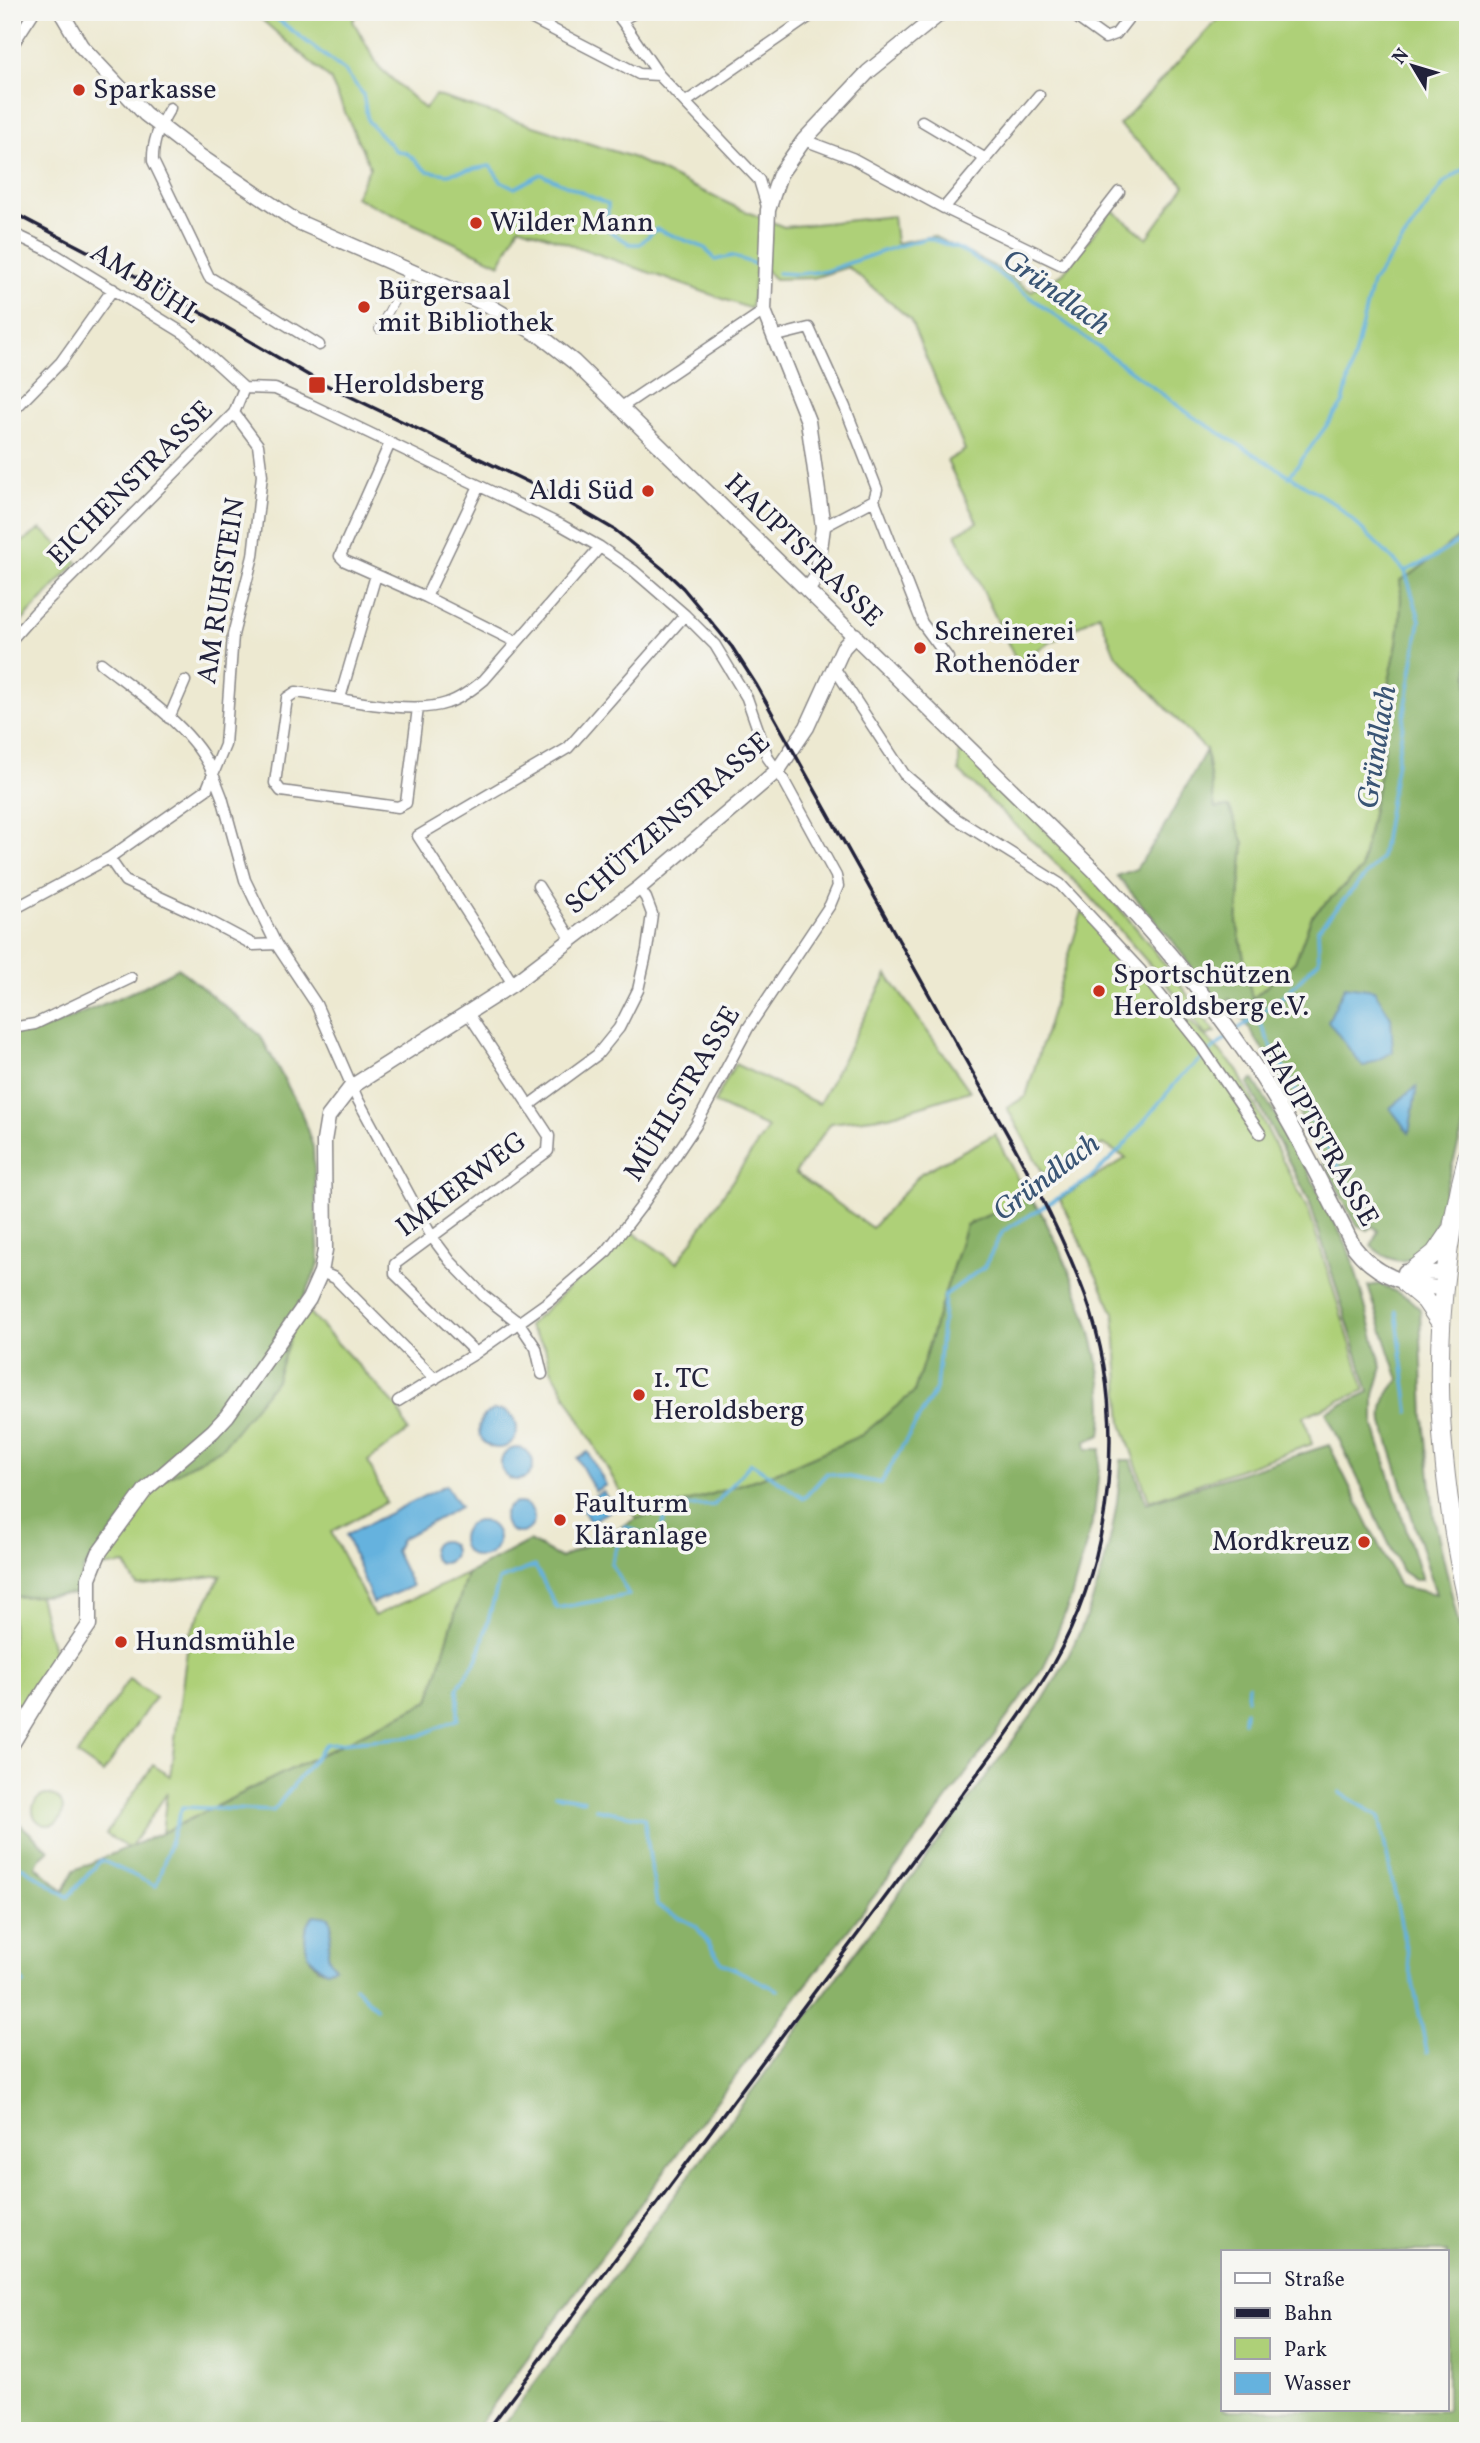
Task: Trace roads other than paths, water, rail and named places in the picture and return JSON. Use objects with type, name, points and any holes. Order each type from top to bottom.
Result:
[{"type":"main road","points":[[1468,1154],[1453,1220],[1440,1322],[1439,1393],[1444,1468],[1453,1535],[1468,1604]]},
{"type":"main road","points":[[1440,1322],[1409,1278],[1434,1253],[1453,1220]]},
{"type":"street","points":[[12,46],[34,12]]},
{"type":"street","name":"HAUPTSTRASSE","points":[[61,12],[81,46],[145,114],[296,222],[488,305],[542,338],[574,362],[1104,880],[1166,948],[1248,1056],[1288,1120],[1354,1247],[1364,1261],[1380,1270],[1409,1278],[1445,1281]]},
{"type":"street","points":[[519,12],[639,74],[659,75]]},
{"type":"street","points":[[636,12],[618,16],[659,75],[759,180],[768,210]]},
{"type":"street","points":[[685,102],[816,12]]},
{"type":"street","points":[[807,590],[816,578],[823,527],[808,421],[764,311],[768,210],[780,174],[804,140],[868,72],[942,12]]},
{"type":"street","points":[[1069,12],[1105,38],[1116,34],[1133,12]]},
{"type":"street","points":[[944,208],[1040,96]]},
{"type":"street","points":[[170,108],[160,126],[153,154],[154,165],[209,277],[318,345]]},
{"type":"street","points":[[922,121],[986,159]]},
{"type":"street","points":[[804,140],[852,158],[944,208],[1062,265],[1119,192]]},
{"type":"street","points":[[759,180],[780,174]]},
{"type":"street","name":"AM BÜHL","points":[[12,233],[48,250],[185,334],[244,388]]},
{"type":"street","points":[[379,330],[410,272]]},
{"type":"street","points":[[12,412],[61,362],[113,289]]},
{"type":"street","points":[[620,408],[764,311]]},
{"type":"street","points":[[774,337],[809,328],[845,407],[877,489],[874,500],[922,623],[948,658]]},
{"type":"street","name":"EICHENSTRASSE","points":[[12,639],[234,413],[244,388]]},
{"type":"street","name":"MÜHLSTRASSE","points":[[244,388],[275,389],[309,404],[561,525],[633,570],[715,645],[747,698],[768,758],[778,770],[836,876],[838,886],[835,897],[748,1028],[696,1125],[640,1208],[607,1251],[519,1323],[398,1401]]},
{"type":"street","name":"AM RUHSTEIN","points":[[213,774],[225,745],[233,635],[253,556],[262,475],[258,445],[234,413]]},
{"type":"street","points":[[390,443],[340,556],[345,561],[426,597],[516,642]]},
{"type":"street","points":[[426,597],[479,486]]},
{"type":"street","points":[[823,527],[874,500]]},
{"type":"street","points":[[418,708],[406,803],[398,807],[282,791],[275,783],[287,698],[296,692],[418,708],[447,704],[484,680],[600,547]]},
{"type":"street","points":[[340,698],[376,575]]},
{"type":"street","points":[[513,984],[418,836],[568,748],[685,615]]},
{"type":"street","name":"SCHÜTZENSTRASSE","points":[[12,1744],[89,1625],[89,1578],[99,1553],[146,1489],[213,1431],[309,1299],[321,1272],[325,1250],[323,1172],[328,1117],[351,1087],[513,984],[639,888],[778,770],[807,727],[843,648],[855,635]]},
{"type":"street","points":[[101,663],[169,718],[206,757],[222,797],[244,880],[276,944],[316,1004],[351,1087],[432,1237],[450,1261],[484,1296],[519,1323],[536,1348],[541,1374]]},
{"type":"street","points":[[835,668],[904,774],[955,818],[1060,884],[1141,971],[1201,1046],[1260,1133]]},
{"type":"street","points":[[169,718],[185,681]]},
{"type":"street","points":[[12,910],[109,858],[206,789],[213,774]]},
{"type":"street","points":[[109,858],[125,881],[254,945],[276,944]]},
{"type":"street","name":"SCHÜTZENSTRASSE","points":[[538,886],[572,940]]},
{"type":"street","name":"IMKERWEG","points":[[529,1105],[597,1055],[624,1019],[638,990],[652,914],[639,888]]},
{"type":"street","points":[[12,1028],[35,1024],[131,978]]},
{"type":"street","name":"IMKERWEG","points":[[468,1013],[549,1136],[548,1151],[395,1264],[395,1274],[476,1353]]},
{"type":"street","points":[[321,1272],[335,1278],[435,1379]]},
{"type":"water","points":[[1345,986],[1374,990],[1391,1017],[1393,1052],[1363,1067],[1328,1021]]},
{"type":"water","points":[[1417,1086],[1409,1133],[1390,1108]]},
{"type":"water","points":[[498,1410],[512,1415],[517,1429],[512,1443],[498,1448],[484,1443],[479,1429],[484,1415]]},
{"type":"water","points":[[517,1448],[529,1452],[533,1464],[529,1476],[517,1480],[505,1476],[501,1464],[505,1452]]},
{"type":"water","points":[[588,1452],[606,1485],[595,1491],[577,1458]]},
{"type":"water","points":[[446,1485],[460,1507],[401,1539],[395,1551],[412,1586],[373,1603],[346,1535]]},
{"type":"water","points":[[603,1491],[613,1509],[590,1522],[580,1505]]},
{"type":"water","points":[[519,1503],[530,1507],[534,1518],[530,1529],[519,1533],[508,1529],[504,1518],[508,1507]]},
{"type":"water","points":[[480,1521],[492,1527],[498,1539],[492,1551],[480,1557],[468,1551],[462,1539],[468,1527]]},
{"type":"water","points":[[443,1541],[451,1544],[454,1552],[451,1560],[443,1563],[435,1560],[432,1552],[435,1544]]},
{"type":"water","points":[[314,1915],[329,1917],[331,1924],[328,1954],[335,1967],[327,1971],[313,1962],[306,1947],[306,1930]]},
{"type":"waterway","name":"Gründlach","points":[[268,12],[345,71],[363,94],[368,121],[395,150],[408,154],[427,171],[447,174],[490,166],[501,181],[515,188],[541,174],[608,204],[607,229],[630,244],[640,244],[656,229],[705,248],[715,260],[732,256],[755,264]]},
{"type":"waterway","points":[[1289,477],[1343,403],[1372,283],[1444,183],[1468,166]]},
{"type":"waterway","name":"Gründlach","points":[[778,273],[826,271],[928,238],[959,249],[992,269],[1192,416],[1337,505],[1405,571],[1420,620],[1381,858],[1318,929],[1319,960],[1285,995],[1236,1031]]},
{"type":"waterway","points":[[1405,571],[1433,558],[1468,535]]},
{"type":"waterway","points":[[1256,1014],[1271,1046],[1367,1218]]},
{"type":"waterway","name":"Gründlach","points":[[12,1867],[23,1867],[68,1897],[101,1860],[156,1886],[182,1807],[273,1811],[326,1744],[419,1736],[458,1719],[458,1687],[478,1658],[499,1580],[535,1566],[557,1608],[629,1595],[611,1563],[625,1526],[657,1540],[669,1507],[714,1505],[751,1463],[804,1498],[827,1473],[881,1483],[936,1389],[945,1295],[984,1267],[1003,1231],[1087,1181],[1121,1149],[1182,1075],[1229,1036]]},
{"type":"waterway","points":[[1396,1311],[1409,1412]]},
{"type":"waterway","points":[[1247,1699],[1248,1685]]},
{"type":"waterway","points":[[1244,1721],[1245,1711]]},
{"type":"waterway","points":[[1340,1793],[1379,1816],[1427,2052]]},
{"type":"waterway","points":[[555,1795],[584,1800]]},
{"type":"waterway","points":[[596,1809],[644,1818],[657,1906],[696,1926],[722,1963],[778,1990]]},
{"type":"waterway","points":[[12,1966],[24,1984]]},
{"type":"waterway","points":[[355,1987],[376,2008]]},
{"type":"railway","points":[[12,212],[162,290],[320,382],[557,496],[615,530],[683,588],[732,647],[757,686],[1005,1130],[1071,1261],[1085,1295],[1098,1340],[1107,1387],[1110,1435],[1108,1483],[1101,1531],[1090,1577],[1074,1622],[1053,1664],[1001,1742],[487,2431]]},
{"type":"place","name":"Sparkasse","points":[[79,90]]},
{"type":"place","name":"Wilder Mann","points":[[476,223]]},
{"type":"place","name":"Bürgersaal mit Bibliothek","points":[[364,307]]},
{"type":"place","name":"Heroldsberg","points":[[317,385]]},
{"type":"place","name":"Aldi Süd","points":[[648,491]]},
{"type":"place","name":"Schreinerei Rothenöder","points":[[920,648]]},
{"type":"place","name":"Sportschützen Heroldsberg e.V.","points":[[1099,991]]},
{"type":"place","name":"1. TC Heroldsberg","points":[[639,1395]]},
{"type":"place","name":"Faulturm Kläranlage","points":[[560,1520]]},
{"type":"place","name":"Mordkreuz","points":[[1364,1542]]},
{"type":"place","name":"Hundsmühle","points":[[121,1642]]}]
